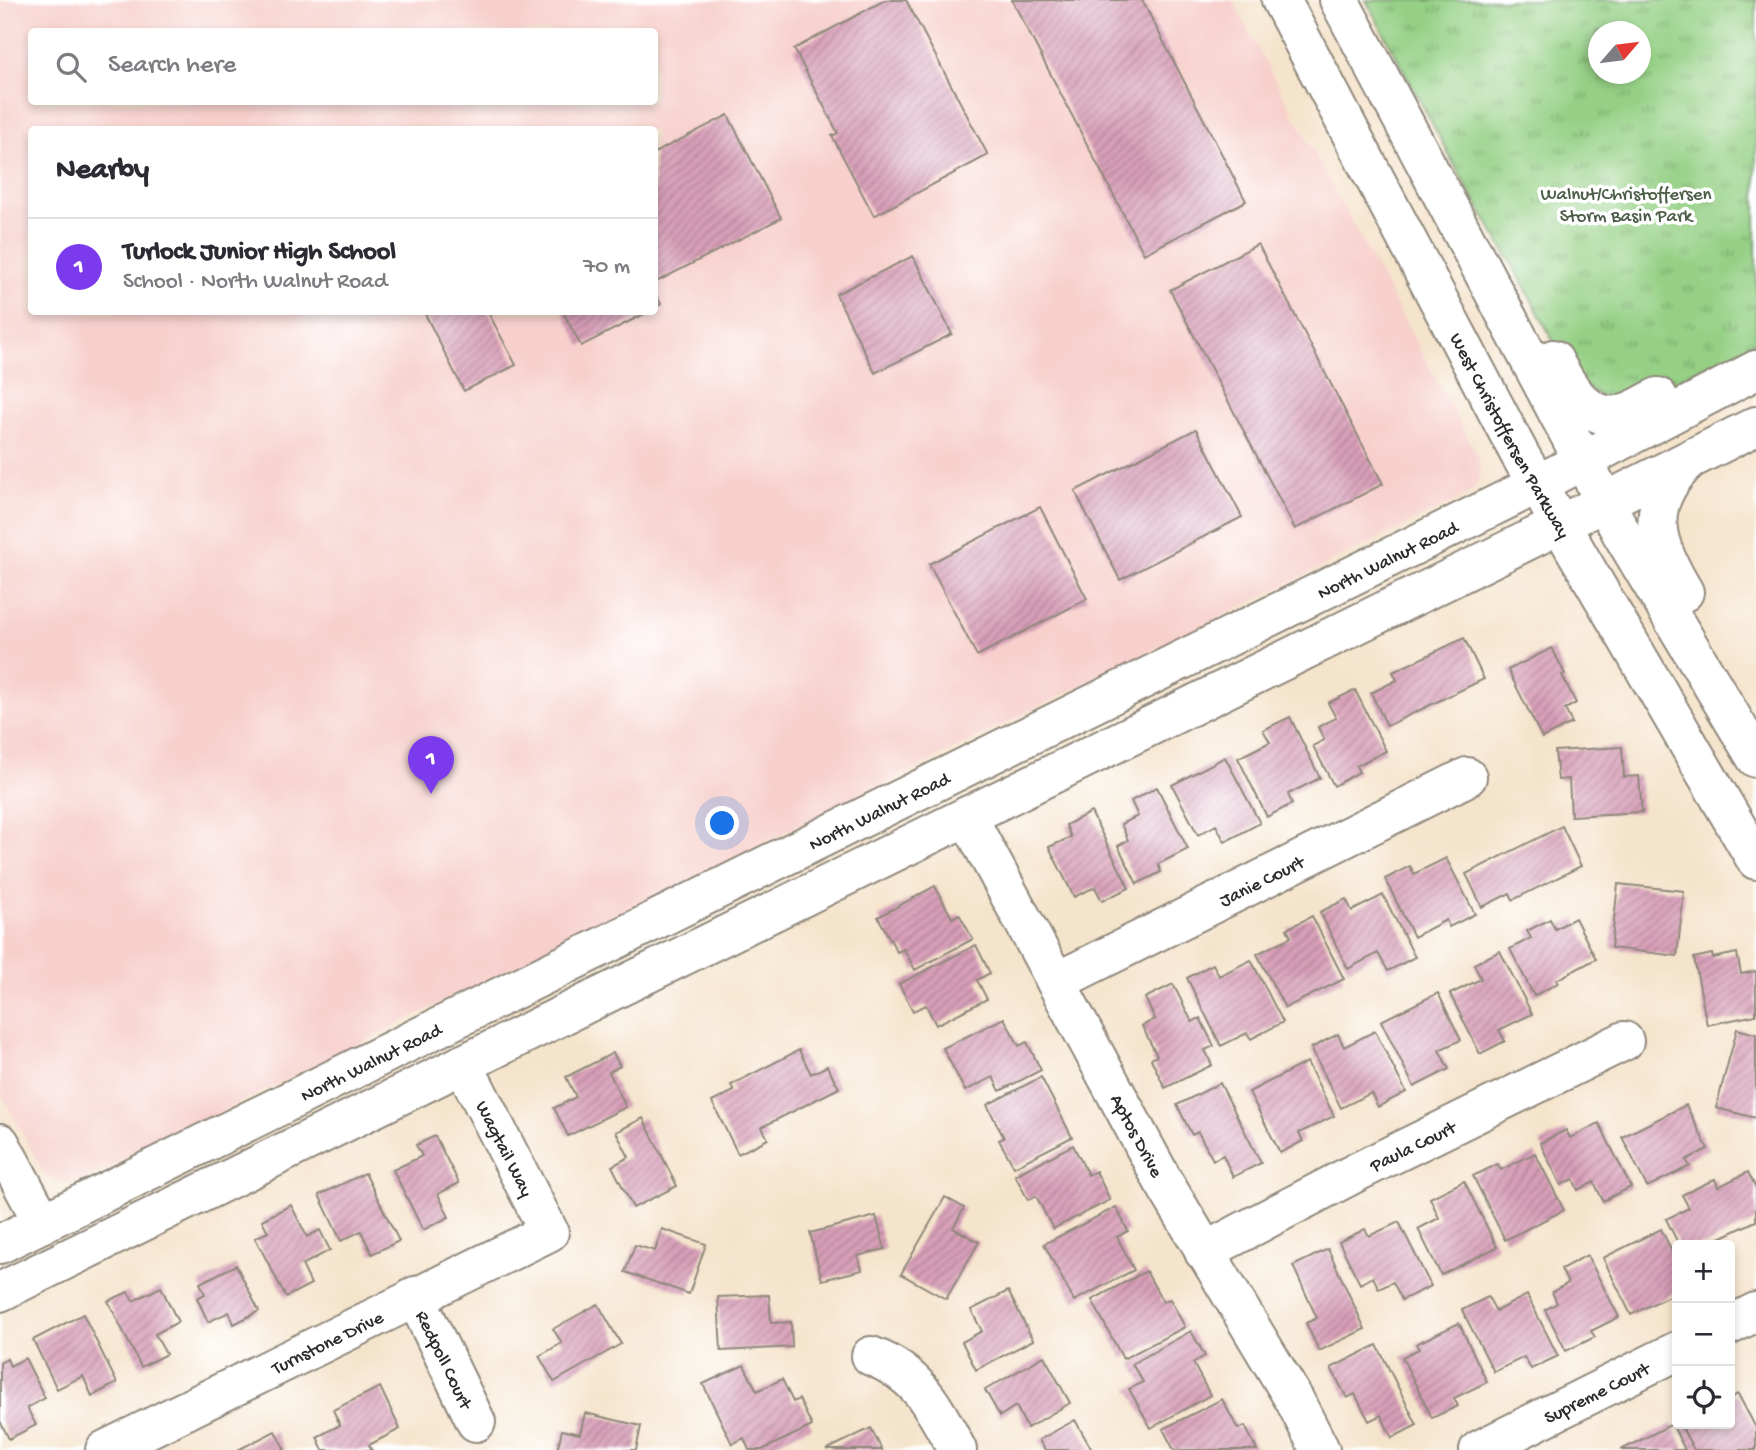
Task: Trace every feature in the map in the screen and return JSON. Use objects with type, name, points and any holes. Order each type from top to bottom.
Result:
[{"type":"street","name":"West Christoffersen Parkway","points":[[1282,0],[1536,485],[1756,860]]},
{"type":"street","points":[[1339,0],[1605,503],[1756,758]]},
{"type":"street","points":[[1463,233],[1512,282],[1563,380],[1580,401],[1597,412],[1610,416],[1633,410],[1756,346]]},
{"type":"street","name":"North Walnut Road","points":[[0,1244],[1536,485],[1756,370]]},
{"type":"street","points":[[0,1293],[1559,526],[1756,426]]},
{"type":"street","points":[[1692,458],[1677,473],[1662,498],[1657,526],[1661,547],[1668,566],[1756,715]]},
{"type":"street","name":"Janie Court","points":[[1056,982],[1467,776]]},
{"type":"street","name":"Aptos Drive","points":[[967,816],[1163,1181],[1289,1392],[1320,1450]]},
{"type":"street","name":"Paula Court","points":[[1203,1252],[1357,1172],[1624,1041]]},
{"type":"street","name":"Wagtail Way","points":[[463,1064],[550,1232]]},
{"type":"street","points":[[0,1143],[43,1223]]},
{"type":"street","name":"Turnstone Drive","points":[[125,1446],[415,1296],[550,1232]]},
{"type":"street","name":"Redpoll Court","points":[[415,1296],[477,1422]]},
{"type":"street","points":[[1735,1322],[1756,1312]]},
{"type":"street","name":"Supreme Court","points":[[1479,1450],[1672,1354]]},
{"type":"street","points":[[871,1356],[888,1362],[912,1379],[936,1409],[957,1450]]},
{"type":"shaded area","points":[[0,0],[1232,0],[1477,455],[1480,477],[1473,490],[80,1182],[63,1184],[48,1177],[0,1091]]},
{"type":"green space","name":"Walnut/Christoffersen Storm Basin Park","points":[[1366,0],[1756,0],[1756,342],[1628,404],[1615,406],[1573,378],[1521,280],[1456,168]]},
{"type":"building","points":[[885,0],[906,0],[988,155],[874,216],[832,136],[838,133],[794,49]]},
{"type":"building","points":[[1012,0],[1142,0],[1246,201],[1144,254]]},
{"type":"building","points":[[728,115],[781,218],[658,281],[658,151]]},
{"type":"building","points":[[1258,244],[1383,484],[1295,529],[1170,290]]},
{"type":"building","points":[[913,256],[952,334],[875,373],[836,294]]},
{"type":"building","points":[[426,315],[490,315],[516,365],[464,391]]},
{"type":"building","points":[[565,315],[642,315],[581,346]]},
{"type":"building","points":[[1196,429],[1242,517],[1120,580],[1075,491]]},
{"type":"building","points":[[1040,507],[1087,599],[977,656],[929,564]]},
{"type":"building","points":[[1464,638],[1484,679],[1387,726],[1371,693],[1397,680],[1393,672]]},
{"type":"building","points":[[1552,648],[1576,703],[1565,709],[1572,723],[1542,738],[1508,670]]},
{"type":"building","points":[[1355,690],[1386,751],[1356,766],[1359,772],[1334,786],[1313,746],[1324,740],[1318,727],[1336,718],[1328,703]]},
{"type":"building","points":[[1290,717],[1320,778],[1288,794],[1292,804],[1267,817],[1238,758],[1270,742],[1263,730]]},
{"type":"building","points":[[1622,747],[1624,777],[1639,776],[1642,812],[1571,816],[1569,779],[1558,780],[1555,751]]},
{"type":"building","points":[[1225,757],[1260,823],[1225,842],[1216,825],[1198,835],[1172,785]]},
{"type":"building","points":[[1157,787],[1188,849],[1158,864],[1161,872],[1137,884],[1118,846],[1128,840],[1121,824],[1138,816],[1131,801]]},
{"type":"building","points":[[1091,812],[1129,888],[1102,901],[1095,887],[1074,897],[1049,847],[1071,837],[1066,825]]},
{"type":"building","points":[[1562,826],[1581,866],[1513,900],[1510,893],[1482,907],[1466,874]]},
{"type":"building","points":[[1446,858],[1475,914],[1449,927],[1446,920],[1414,937],[1385,879],[1410,866],[1414,874]]},
{"type":"building","points":[[1618,884],[1684,891],[1677,956],[1611,948]]},
{"type":"building","points":[[935,886],[952,918],[959,914],[973,939],[915,970],[904,949],[897,952],[878,917]]},
{"type":"building","points":[[1383,895],[1415,957],[1388,971],[1378,953],[1348,969],[1320,912],[1346,899],[1352,911]]},
{"type":"building","points":[[1312,916],[1344,979],[1285,1008],[1257,954],[1291,937],[1287,929]]},
{"type":"building","points":[[1575,918],[1596,959],[1556,980],[1558,983],[1534,996],[1510,949],[1531,938],[1527,931],[1550,919],[1555,929]]},
{"type":"building","points":[[976,945],[990,973],[977,980],[987,999],[936,1025],[926,1005],[913,1011],[899,984]]},
{"type":"building","points":[[1500,951],[1532,1014],[1499,1030],[1505,1041],[1480,1054],[1450,994],[1481,979],[1474,964]]},
{"type":"building","points":[[1737,953],[1741,974],[1756,971],[1756,1015],[1707,1025],[1694,958],[1712,954],[1713,958]]},
{"type":"building","points":[[1251,960],[1283,1022],[1251,1039],[1247,1033],[1221,1046],[1187,978],[1213,964],[1219,976]]},
{"type":"building","points":[[1173,984],[1192,1022],[1200,1018],[1214,1046],[1205,1050],[1212,1065],[1165,1088],[1151,1059],[1157,1056],[1142,1026],[1155,1019],[1145,998]]},
{"type":"building","points":[[1438,993],[1461,1040],[1439,1050],[1449,1069],[1414,1087],[1381,1021]]},
{"type":"building","points":[[1004,1018],[1019,1046],[1027,1042],[1041,1070],[1000,1091],[993,1077],[965,1091],[943,1048]]},
{"type":"building","points":[[1737,1029],[1756,1034],[1756,1118],[1716,1108]]},
{"type":"building","points":[[1375,1031],[1406,1092],[1378,1107],[1371,1093],[1341,1108],[1311,1048],[1338,1034],[1344,1047]]},
{"type":"building","points":[[799,1050],[811,1074],[827,1066],[839,1088],[762,1127],[768,1139],[738,1154],[712,1102],[734,1091],[731,1085]]},
{"type":"building","points":[[613,1053],[620,1066],[609,1072],[626,1107],[568,1136],[554,1108],[576,1097],[566,1077]]},
{"type":"building","points":[[1307,1062],[1334,1116],[1299,1133],[1303,1141],[1280,1153],[1249,1092]]},
{"type":"building","points":[[1041,1077],[1072,1137],[1014,1167],[999,1140],[1004,1138],[987,1105]]},
{"type":"building","points":[[1220,1083],[1261,1163],[1233,1177],[1223,1155],[1213,1160],[1198,1132],[1192,1135],[1177,1105]]},
{"type":"building","points":[[1686,1105],[1708,1149],[1686,1160],[1690,1166],[1647,1187],[1622,1137]]},
{"type":"building","points":[[643,1118],[677,1186],[633,1208],[612,1166],[629,1157],[616,1132]]},
{"type":"building","points":[[1599,1123],[1631,1187],[1603,1201],[1594,1182],[1578,1190],[1573,1179],[1561,1185],[1540,1143],[1566,1130],[1570,1138]]},
{"type":"building","points":[[435,1136],[459,1183],[438,1194],[449,1217],[423,1230],[393,1170],[422,1156],[416,1145]]},
{"type":"building","points":[[1073,1145],[1088,1175],[1096,1171],[1110,1200],[1053,1229],[1036,1196],[1028,1200],[1015,1175]]},
{"type":"building","points":[[1535,1153],[1564,1210],[1505,1240],[1473,1176],[1498,1164],[1501,1170]]},
{"type":"building","points":[[1748,1172],[1756,1188],[1756,1221],[1716,1240],[1676,1240],[1666,1219],[1689,1208],[1682,1195],[1715,1179],[1718,1187]]},
{"type":"building","points":[[365,1173],[399,1241],[372,1254],[361,1231],[341,1241],[319,1195]]},
{"type":"building","points":[[1464,1181],[1497,1247],[1441,1275],[1418,1229],[1439,1218],[1430,1198]]},
{"type":"building","points":[[945,1197],[964,1208],[953,1228],[979,1242],[946,1299],[901,1274]]},
{"type":"building","points":[[291,1205],[307,1237],[320,1230],[330,1250],[302,1265],[311,1284],[286,1297],[255,1238],[268,1232],[262,1220]]},
{"type":"building","points":[[1116,1207],[1128,1231],[1117,1237],[1134,1270],[1074,1301],[1044,1244]]},
{"type":"building","points":[[876,1216],[885,1249],[858,1256],[862,1270],[822,1280],[810,1233]]},
{"type":"building","points":[[1399,1222],[1431,1286],[1402,1300],[1393,1282],[1379,1289],[1373,1277],[1360,1284],[1339,1242],[1365,1229],[1369,1236]]},
{"type":"building","points":[[662,1229],[706,1244],[689,1294],[625,1272],[635,1245],[655,1251]]},
{"type":"building","points":[[1661,1229],[1672,1252],[1672,1294],[1631,1315],[1603,1258]]},
{"type":"building","points":[[1328,1249],[1365,1329],[1319,1351],[1306,1323],[1317,1318],[1293,1266]]},
{"type":"building","points":[[1587,1255],[1619,1317],[1591,1331],[1595,1337],[1566,1351],[1545,1310],[1557,1303],[1552,1292],[1568,1283],[1561,1269]]},
{"type":"building","points":[[236,1265],[259,1311],[234,1324],[229,1312],[208,1322],[197,1298],[205,1294],[200,1283]]},
{"type":"building","points":[[1146,1271],[1163,1302],[1170,1299],[1185,1327],[1123,1359],[1092,1300]]},
{"type":"building","points":[[161,1287],[178,1322],[155,1334],[166,1354],[141,1367],[108,1301],[128,1292],[133,1301]]},
{"type":"building","points":[[1008,1291],[1033,1340],[976,1370],[962,1342],[982,1331],[971,1310]]},
{"type":"building","points":[[769,1295],[771,1323],[791,1322],[792,1347],[721,1351],[718,1297]]},
{"type":"building","points":[[1527,1295],[1558,1356],[1531,1369],[1524,1357],[1494,1372],[1462,1310],[1488,1297],[1496,1311]]},
{"type":"building","points":[[598,1304],[621,1344],[554,1382],[539,1356],[562,1343],[553,1329]]},
{"type":"building","points":[[83,1314],[117,1383],[92,1396],[83,1376],[57,1389],[33,1340]]},
{"type":"building","points":[[1459,1323],[1487,1382],[1454,1398],[1458,1406],[1432,1418],[1402,1357],[1419,1349],[1416,1344]]},
{"type":"building","points":[[1191,1331],[1205,1356],[1193,1363],[1210,1395],[1151,1428],[1129,1389],[1143,1382],[1132,1364]]},
{"type":"building","points":[[1377,1345],[1417,1425],[1392,1438],[1381,1415],[1369,1421],[1355,1394],[1347,1398],[1331,1368]]},
{"type":"building","points":[[1044,1356],[1070,1403],[1027,1428],[1016,1406],[1000,1416],[985,1390]]},
{"type":"building","points":[[25,1358],[45,1398],[27,1408],[36,1425],[9,1439],[0,1421],[0,1363],[7,1359],[10,1366]]},
{"type":"building","points":[[744,1365],[757,1391],[782,1379],[793,1402],[799,1399],[812,1426],[762,1450],[749,1450],[744,1438],[732,1444],[703,1384]]},
{"type":"building","points":[[380,1387],[400,1429],[369,1445],[372,1450],[323,1450],[317,1437],[340,1425],[333,1410]]},
{"type":"building","points":[[1738,1394],[1756,1428],[1756,1450],[1694,1450],[1683,1429],[1735,1429],[1735,1396]]},
{"type":"building","points":[[1222,1399],[1238,1429],[1245,1426],[1257,1450],[1174,1450],[1163,1429]]},
{"type":"building","points":[[585,1413],[641,1426],[636,1450],[557,1450],[562,1430],[580,1434]]},
{"type":"building","points":[[1075,1420],[1092,1450],[1045,1450],[1039,1440]]},
{"type":"building","points":[[1672,1424],[1672,1429],[1674,1429],[1685,1450],[1621,1450]]},
{"type":"building","points":[[871,1428],[882,1450],[826,1450]]},
{"type":"building","points":[[275,1431],[285,1450],[238,1450]]},
{"type":"place","name":"Turlock Junior High School","points":[[431,794]]}]
